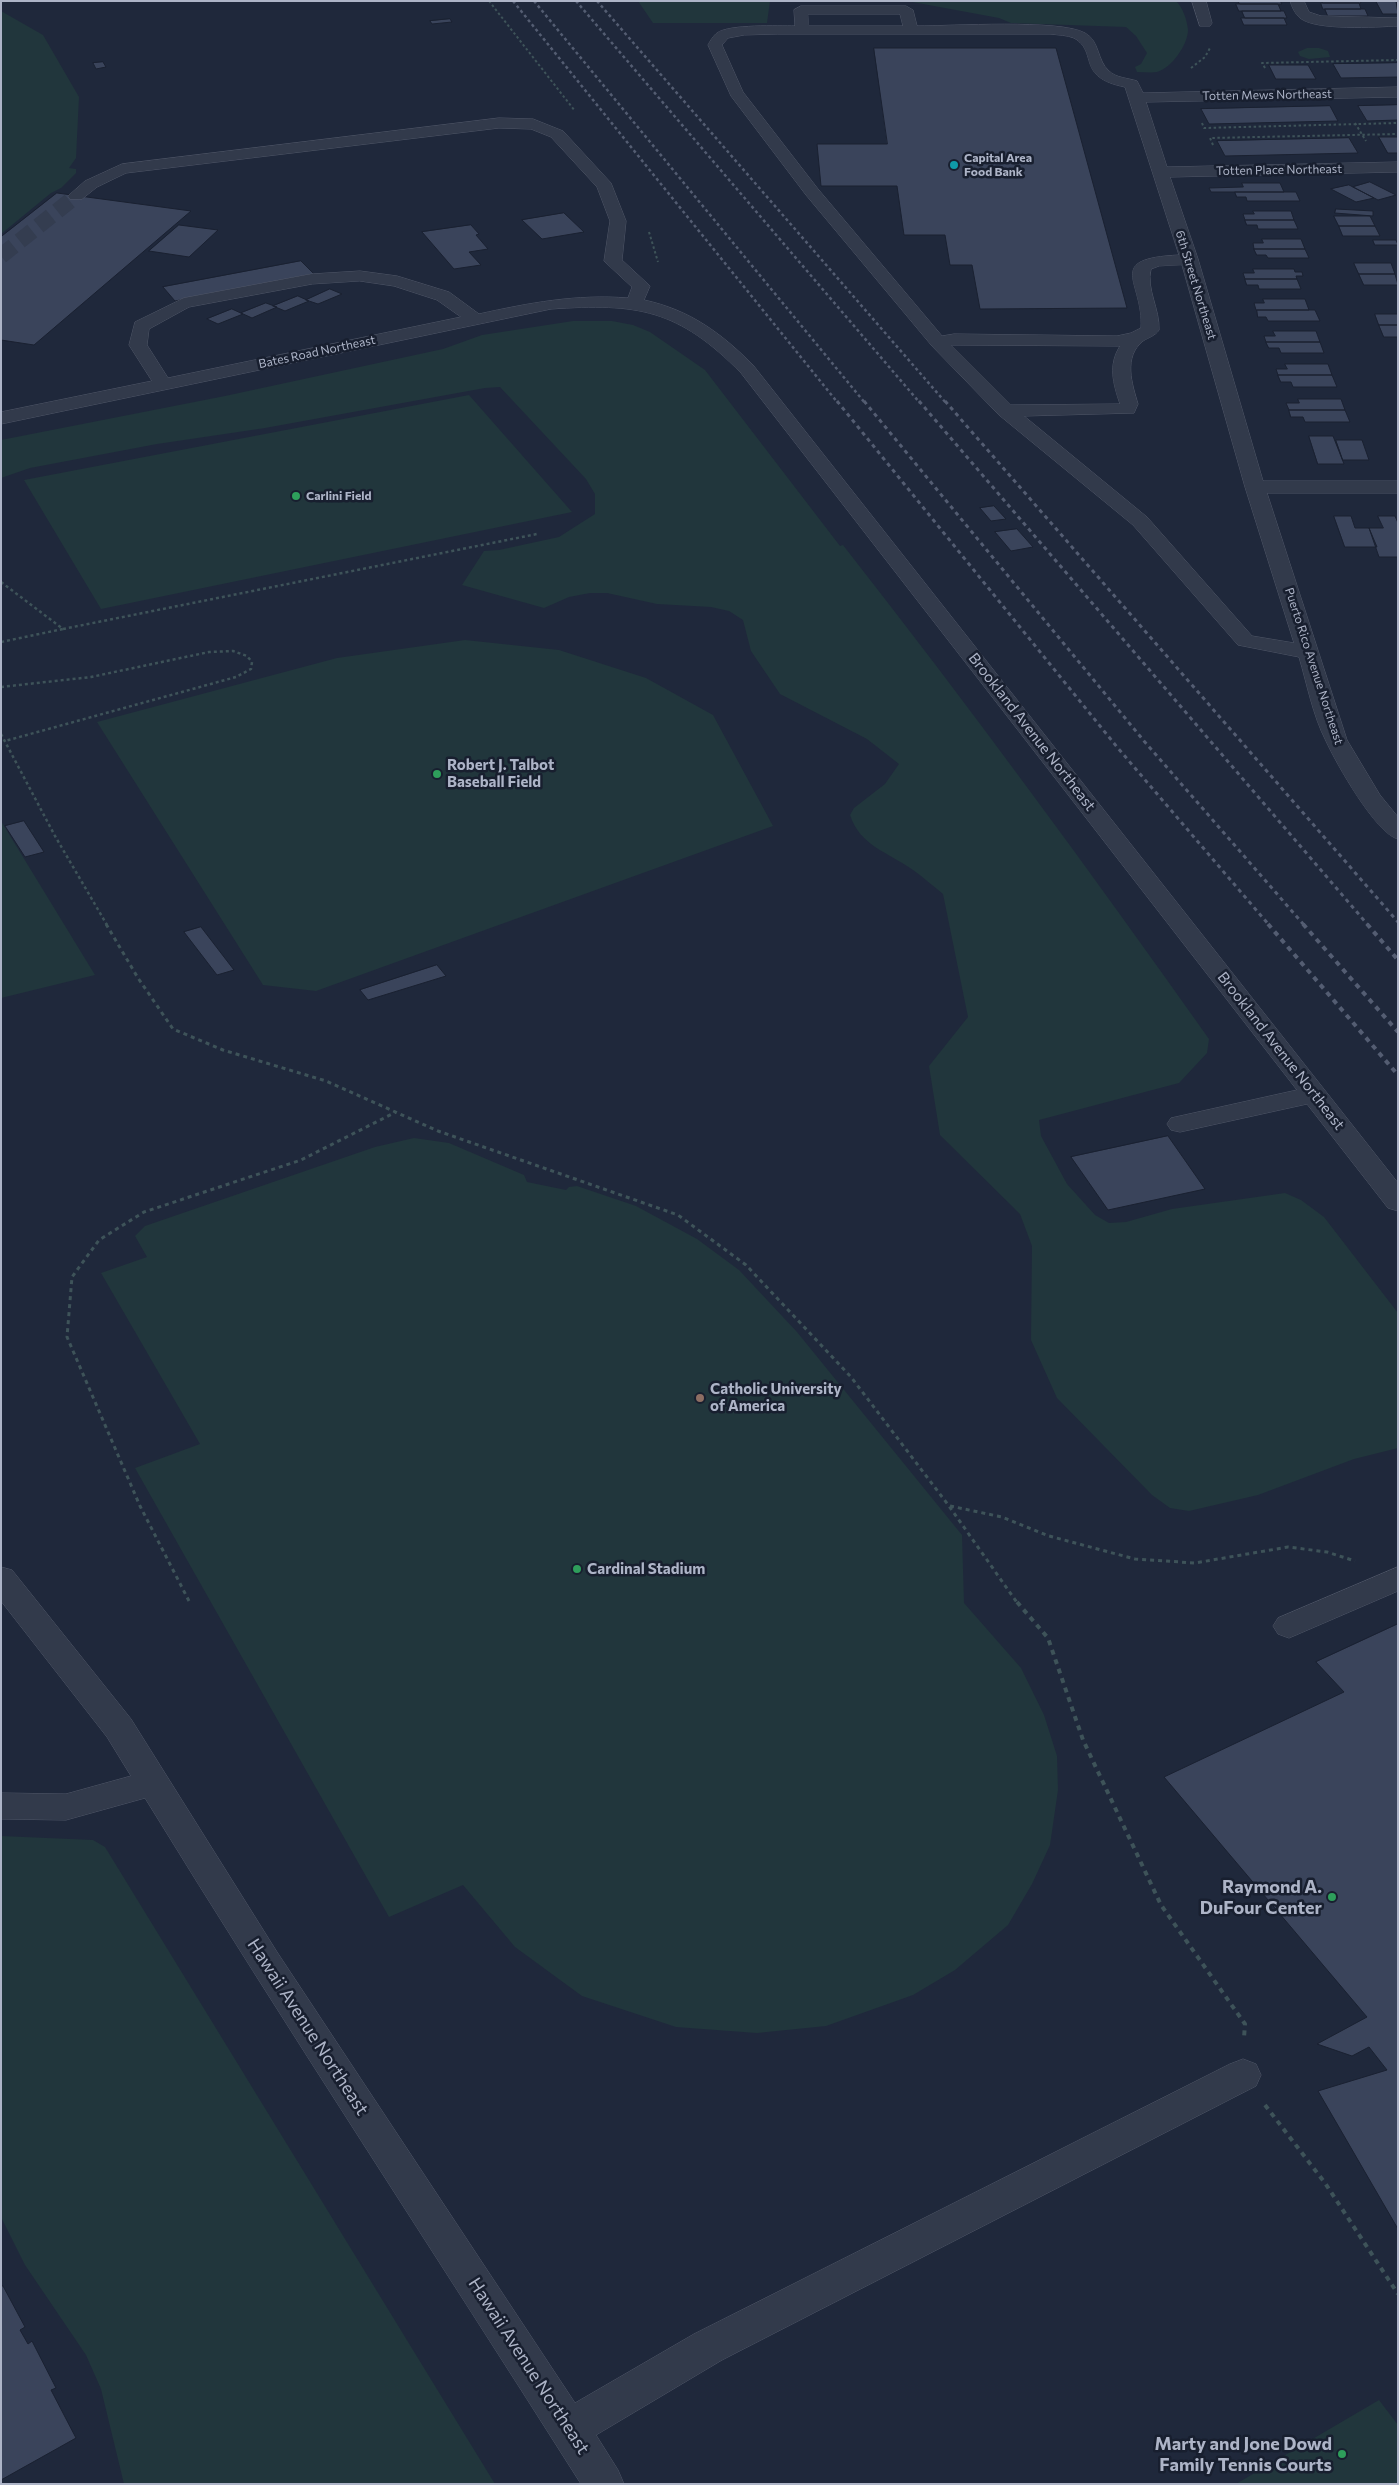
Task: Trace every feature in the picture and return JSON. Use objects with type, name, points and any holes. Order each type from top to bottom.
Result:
[{"type":"street","points":[[1199,1],[1205,23]]},
{"type":"street","points":[[1297,1],[1304,15],[1313,20],[1327,22],[1398,22]]},
{"type":"street","name":"Totten Mews Northeast","points":[[938,342],[812,192],[736,93],[715,45],[723,35],[744,31],[802,30],[1050,30],[1083,36],[1089,42],[1099,69],[1104,76],[1134,91],[1398,92]]},
{"type":"street","name":"6th Street Northeast","points":[[1134,91],[1189,259],[1255,486]]},
{"type":"street","points":[[76,196],[91,184],[122,169],[499,123],[534,124],[557,134],[604,186],[618,220],[614,261],[641,286],[634,304]]},
{"type":"street","name":"Totten Place Northeast","points":[[1160,172],[1390,167]]},
{"type":"street","points":[[1006,411],[1127,409],[1129,404],[1122,380],[1121,360],[1127,347],[1136,338],[1150,330],[1152,320],[1140,274],[1143,266],[1157,261],[1189,259]]},
{"type":"street","points":[[163,384],[138,345],[141,326],[184,303],[312,279],[360,276],[397,281],[443,296],[475,319]]},
{"type":"street","name":"Bates Road Northeast","points":[[1,418],[475,319],[560,304],[634,304]]},
{"type":"street","name":"Brookland Avenue Northeast","points":[[634,304],[660,308],[695,323],[712,334],[747,369],[1398,1202]]},
{"type":"street","points":[[938,342],[954,339],[1117,341],[1136,338]]},
{"type":"street","points":[[938,342],[1006,411],[1140,521],[1245,641],[1309,652]]},
{"type":"street","points":[[1255,486],[1398,486]]},
{"type":"street","name":"Puerto Rico Avenue Northeast","points":[[1255,486],[1336,740],[1348,764],[1370,798],[1398,832]]},
{"type":"street","points":[[1180,1124],[1314,1094]]},
{"type":"street","name":"Hawaii Avenue Northeast","points":[[1,1578],[48,1635],[119,1728],[265,1962],[604,2484]]},
{"type":"street","points":[[1289,1626],[1398,1578]]},
{"type":"street","points":[[1,1806],[66,1807],[136,1788],[152,1781]]},
{"type":"street","points":[[569,2429],[708,2347],[1243,2076]]},
{"type":"path","points":[[1134,91],[1188,71],[1201,62],[1209,52],[1211,40],[1205,23]]},
{"type":"path","points":[[1268,73],[1262,63],[1398,60]]},
{"type":"path","points":[[1337,93],[1362,134],[1390,167]]},
{"type":"path","points":[[1199,116],[1204,128],[1398,123]]},
{"type":"path","points":[[1214,147],[1210,138],[1398,134]]},
{"type":"path","points":[[1,642],[538,534]]},
{"type":"path","points":[[1,582],[63,629]]},
{"type":"path","points":[[1,687],[83,678],[209,652],[233,651],[247,656],[252,662],[251,669],[236,677],[5,741]]},
{"type":"path","points":[[1,734],[65,852],[138,978],[173,1029],[222,1050],[326,1081],[438,1130],[678,1215],[746,1265],[851,1377],[949,1506],[1013,1598],[1048,1638],[1083,1740],[1161,1905],[1245,2024],[1243,2076],[1325,2183],[1398,2294]]},
{"type":"path","points":[[190,1601],[140,1506],[67,1337],[72,1277],[99,1240],[144,1212],[301,1160],[397,1112]]},
{"type":"path","points":[[949,1506],[1002,1517],[1049,1536],[1135,1559],[1195,1563],[1288,1547],[1327,1552],[1362,1563]]},
{"type":"green space","points":[[638,1],[770,1],[767,23],[653,23]]},
{"type":"green space","points":[[907,1],[1176,1],[1184,14],[1188,30],[1182,48],[1168,66],[1157,72],[1137,72],[1135,67],[1141,64],[1147,53],[1136,36],[1126,27],[1011,23],[999,18]]},
{"type":"green space","points":[[1,11],[43,35],[79,97],[76,158],[69,168],[76,169],[76,173],[61,188],[51,193],[1,234]]},
{"type":"green space","points":[[1307,48],[1319,48],[1328,51],[1330,57],[1309,59],[1300,56],[1298,52]]},
{"type":"green space","points":[[573,321],[612,321],[633,325],[650,332],[705,370],[840,546],[843,545],[984,728],[1209,1039],[1207,1053],[1179,1083],[1039,1120],[1041,1136],[1067,1184],[1095,1215],[1109,1223],[1126,1222],[1172,1209],[1285,1193],[1301,1200],[1324,1217],[1398,1313],[1398,1448],[1354,1459],[1258,1495],[1189,1511],[1170,1508],[1152,1495],[1057,1398],[1031,1340],[1032,1246],[1020,1214],[940,1135],[929,1066],[968,1017],[943,894],[913,870],[868,841],[855,826],[850,815],[854,808],[885,784],[899,764],[867,739],[780,694],[751,651],[743,620],[729,611],[711,607],[657,604],[607,593],[590,593],[569,597],[544,608],[462,585],[484,551],[499,550],[559,537],[595,514],[595,494],[586,479],[500,387],[485,388],[265,428],[157,444],[30,468],[1,478],[1,440],[225,396],[443,349],[482,335]]},
{"type":"green space","name":"Carlini Field","points":[[469,395],[572,512],[101,609],[24,480]]},
{"type":"green space","name":"Robert J. Talbot Baseball Field","points":[[465,640],[559,650],[646,678],[713,715],[773,826],[316,991],[263,985],[97,722],[337,658]]},
{"type":"green space","points":[[1,821],[95,975],[1,998]]},
{"type":"green space","name":"Cardinal Stadium","points":[[414,1138],[449,1143],[524,1175],[527,1182],[566,1190],[569,1187],[577,1186],[636,1206],[697,1239],[739,1270],[797,1332],[962,1535],[964,1603],[1021,1668],[1044,1715],[1057,1756],[1058,1790],[1050,1845],[1032,1884],[1008,1925],[955,1970],[913,1995],[826,2026],[757,2033],[676,2027],[582,1996],[515,1947],[463,1885],[389,1917],[135,1468],[200,1444],[101,1273],[147,1257],[135,1236],[145,1226],[375,1147]]},
{"type":"green space","points":[[1,1836],[93,1840],[105,1847],[495,2484],[124,2484],[101,2389],[86,2355],[25,2265],[1,2217]]},
{"type":"green space","name":"Marty and Jone Dowd Family Tennis Courts","points":[[1379,2400],[1398,2425],[1398,2484],[1236,2484]]},
{"type":"building","points":[[1238,1],[1280,1],[1282,4],[1240,4]]},
{"type":"building","points":[[1322,1],[1360,1],[1361,3],[1323,3]]},
{"type":"building","points":[[1376,1],[1396,1],[1398,14],[1383,14]]},
{"type":"building","points":[[1321,3],[1359,3],[1361,9],[1323,9]]},
{"type":"building","points":[[1236,4],[1278,4],[1281,11],[1239,11]]},
{"type":"building","points":[[1325,9],[1365,9],[1368,16],[1328,16]]},
{"type":"building","points":[[1242,11],[1284,11],[1287,18],[1245,18]]},
{"type":"building","points":[[1241,18],[1284,18],[1287,25],[1244,25]]},
{"type":"building","points":[[450,19],[452,22],[432,24],[430,21]]},
{"type":"building","name":"Capital Area Food Bank","points":[[874,48],[1056,48],[1127,308],[980,309],[972,265],[950,265],[945,235],[904,235],[897,186],[821,186],[817,144],[887,144]]},
{"type":"building","points":[[103,62],[106,67],[96,69],[93,63]]},
{"type":"building","points":[[1398,63],[1398,77],[1341,78],[1333,64]]},
{"type":"building","points":[[1269,65],[1308,65],[1316,79],[1276,79]]},
{"type":"building","points":[[1398,105],[1398,120],[1367,121],[1358,106]]},
{"type":"building","points":[[1330,106],[1338,121],[1209,124],[1201,109]]},
{"type":"building","points":[[1379,137],[1398,137],[1398,153],[1388,153]]},
{"type":"building","points":[[1349,138],[1358,153],[1225,156],[1217,141]]},
{"type":"building","points":[[1370,182],[1396,195],[1378,200],[1353,187]]},
{"type":"building","points":[[1242,183],[1280,183],[1284,192],[1211,192],[1209,188],[1243,187]]},
{"type":"building","points":[[1349,185],[1374,198],[1356,202],[1331,189]]},
{"type":"building","points":[[1235,192],[1296,192],[1300,201],[1247,201],[1246,197],[1237,197]]},
{"type":"building","points":[[57,193],[191,211],[34,345],[1,340],[1,237]]},
{"type":"building","points":[[1336,209],[1373,211],[1373,216],[1335,213]]},
{"type":"building","points":[[1253,211],[1291,211],[1294,220],[1245,220],[1243,214],[1254,214]]},
{"type":"building","points":[[564,213],[584,232],[542,239],[522,220]]},
{"type":"building","points":[[1334,216],[1370,216],[1375,226],[1339,226]]},
{"type":"building","points":[[1245,220],[1294,220],[1298,229],[1258,229],[1257,225],[1247,225]]},
{"type":"building","points":[[179,225],[218,230],[189,257],[149,251]]},
{"type":"building","points":[[471,225],[479,234],[476,235],[488,249],[469,252],[481,265],[454,269],[422,232]]},
{"type":"building","points":[[1339,226],[1375,226],[1380,236],[1343,236]]},
{"type":"building","points":[[1262,239],[1301,239],[1305,249],[1254,249],[1253,243],[1263,243]]},
{"type":"building","points":[[1373,240],[1396,240],[1398,245],[1375,245]]},
{"type":"building","points":[[1254,249],[1305,249],[1309,258],[1268,258],[1266,255],[1257,255]]},
{"type":"building","points":[[301,261],[314,274],[175,301],[163,287]]},
{"type":"building","points":[[1354,263],[1391,263],[1395,274],[1359,274]]},
{"type":"building","points":[[1253,269],[1294,269],[1295,272],[1302,272],[1303,276],[1296,276],[1297,279],[1245,279],[1243,273],[1254,273]]},
{"type":"building","points":[[1359,274],[1395,274],[1398,285],[1364,285]]},
{"type":"building","points":[[1245,279],[1297,279],[1301,289],[1259,289],[1258,285],[1247,285]]},
{"type":"building","points":[[330,289],[342,294],[318,304],[306,300]]},
{"type":"building","points":[[298,296],[309,301],[285,311],[273,306]]},
{"type":"building","points":[[1263,299],[1305,299],[1309,310],[1256,310],[1254,303],[1264,303]]},
{"type":"building","points":[[266,303],[277,307],[252,318],[241,313]]},
{"type":"building","points":[[232,309],[243,314],[218,324],[207,319]]},
{"type":"building","points":[[1257,310],[1315,310],[1320,321],[1268,321],[1266,317],[1258,317]]},
{"type":"building","points":[[1375,314],[1398,314],[1398,325],[1379,325]]},
{"type":"building","points":[[1379,325],[1398,325],[1398,337],[1384,337]]},
{"type":"building","points":[[1273,331],[1316,331],[1320,342],[1266,342],[1264,336],[1275,336]]},
{"type":"building","points":[[1266,342],[1320,342],[1324,353],[1281,353],[1279,348],[1269,348]]},
{"type":"building","points":[[1285,364],[1328,364],[1332,375],[1278,375],[1276,369],[1287,369]]},
{"type":"building","points":[[1278,375],[1332,375],[1337,387],[1293,387],[1291,382],[1281,382]]},
{"type":"building","points":[[1298,399],[1341,399],[1345,410],[1289,410],[1286,403],[1299,403]]},
{"type":"building","points":[[1289,410],[1345,410],[1350,422],[1305,422],[1303,417],[1291,417]]},
{"type":"building","points":[[1309,436],[1333,436],[1344,464],[1318,464]]},
{"type":"building","points":[[1336,440],[1362,440],[1369,460],[1343,460]]},
{"type":"building","points":[[994,506],[1006,519],[991,521],[980,508]]},
{"type":"building","points":[[1334,516],[1351,516],[1355,528],[1369,528],[1377,547],[1345,547]]},
{"type":"building","points":[[1378,516],[1395,516],[1398,523],[1398,557],[1379,557],[1369,528],[1383,528]]},
{"type":"building","points":[[1017,529],[1033,547],[1011,551],[995,532]]},
{"type":"building","points":[[24,821],[44,852],[25,857],[5,826]]},
{"type":"building","points":[[201,927],[234,970],[217,975],[184,932]]},
{"type":"building","points":[[437,965],[446,976],[368,1000],[360,990]]},
{"type":"building","points":[[1168,1136],[1205,1189],[1108,1210],[1071,1157]]},
{"type":"building","name":"Raymond A. DuFour Center","points":[[1398,1624],[1398,2229],[1318,2091],[1387,2070],[1369,2047],[1352,2056],[1317,2044],[1367,2017],[1164,1777],[1344,1692],[1316,1662]]},
{"type":"building","points":[[3,2286],[25,2327],[20,2330],[28,2344],[32,2341],[56,2388],[51,2390],[76,2438],[1,2480],[1,2287]]},
{"type":"tunnel","points":[[1,256],[76,196]]},
{"type":"railway","points":[[513,1],[838,403]]},
{"type":"railway","points":[[534,1],[865,403]]},
{"type":"railway","points":[[576,1],[920,403]]},
{"type":"railway","points":[[597,1],[946,403]]},
{"type":"railway","points":[[837,401],[1117,747],[1269,925]]},
{"type":"railway","points":[[864,401],[1144,741],[1304,925]]},
{"type":"railway","points":[[919,401],[1368,925]]},
{"type":"railway","points":[[945,401],[1398,922]]},
{"type":"railway","points":[[1268,924],[1398,1075]]},
{"type":"railway","points":[[1303,924],[1398,1032]]},
{"type":"railway","points":[[1367,924],[1398,960]]},
{"type":"place","name":"Capital Area Food Bank","points":[[954,165]]},
{"type":"place","name":"Carlini Field","points":[[296,496]]},
{"type":"place","name":"Robert J. Talbot Baseball Field","points":[[437,774]]},
{"type":"place","name":"Catholic University of America","points":[[700,1398]]},
{"type":"place","name":"Cardinal Stadium","points":[[577,1569]]},
{"type":"place","name":"Raymond A. DuFour Center","points":[[1332,1897]]},
{"type":"place","name":"Marty and Jone Dowd Family Tennis Courts","points":[[1342,2454]]}]
